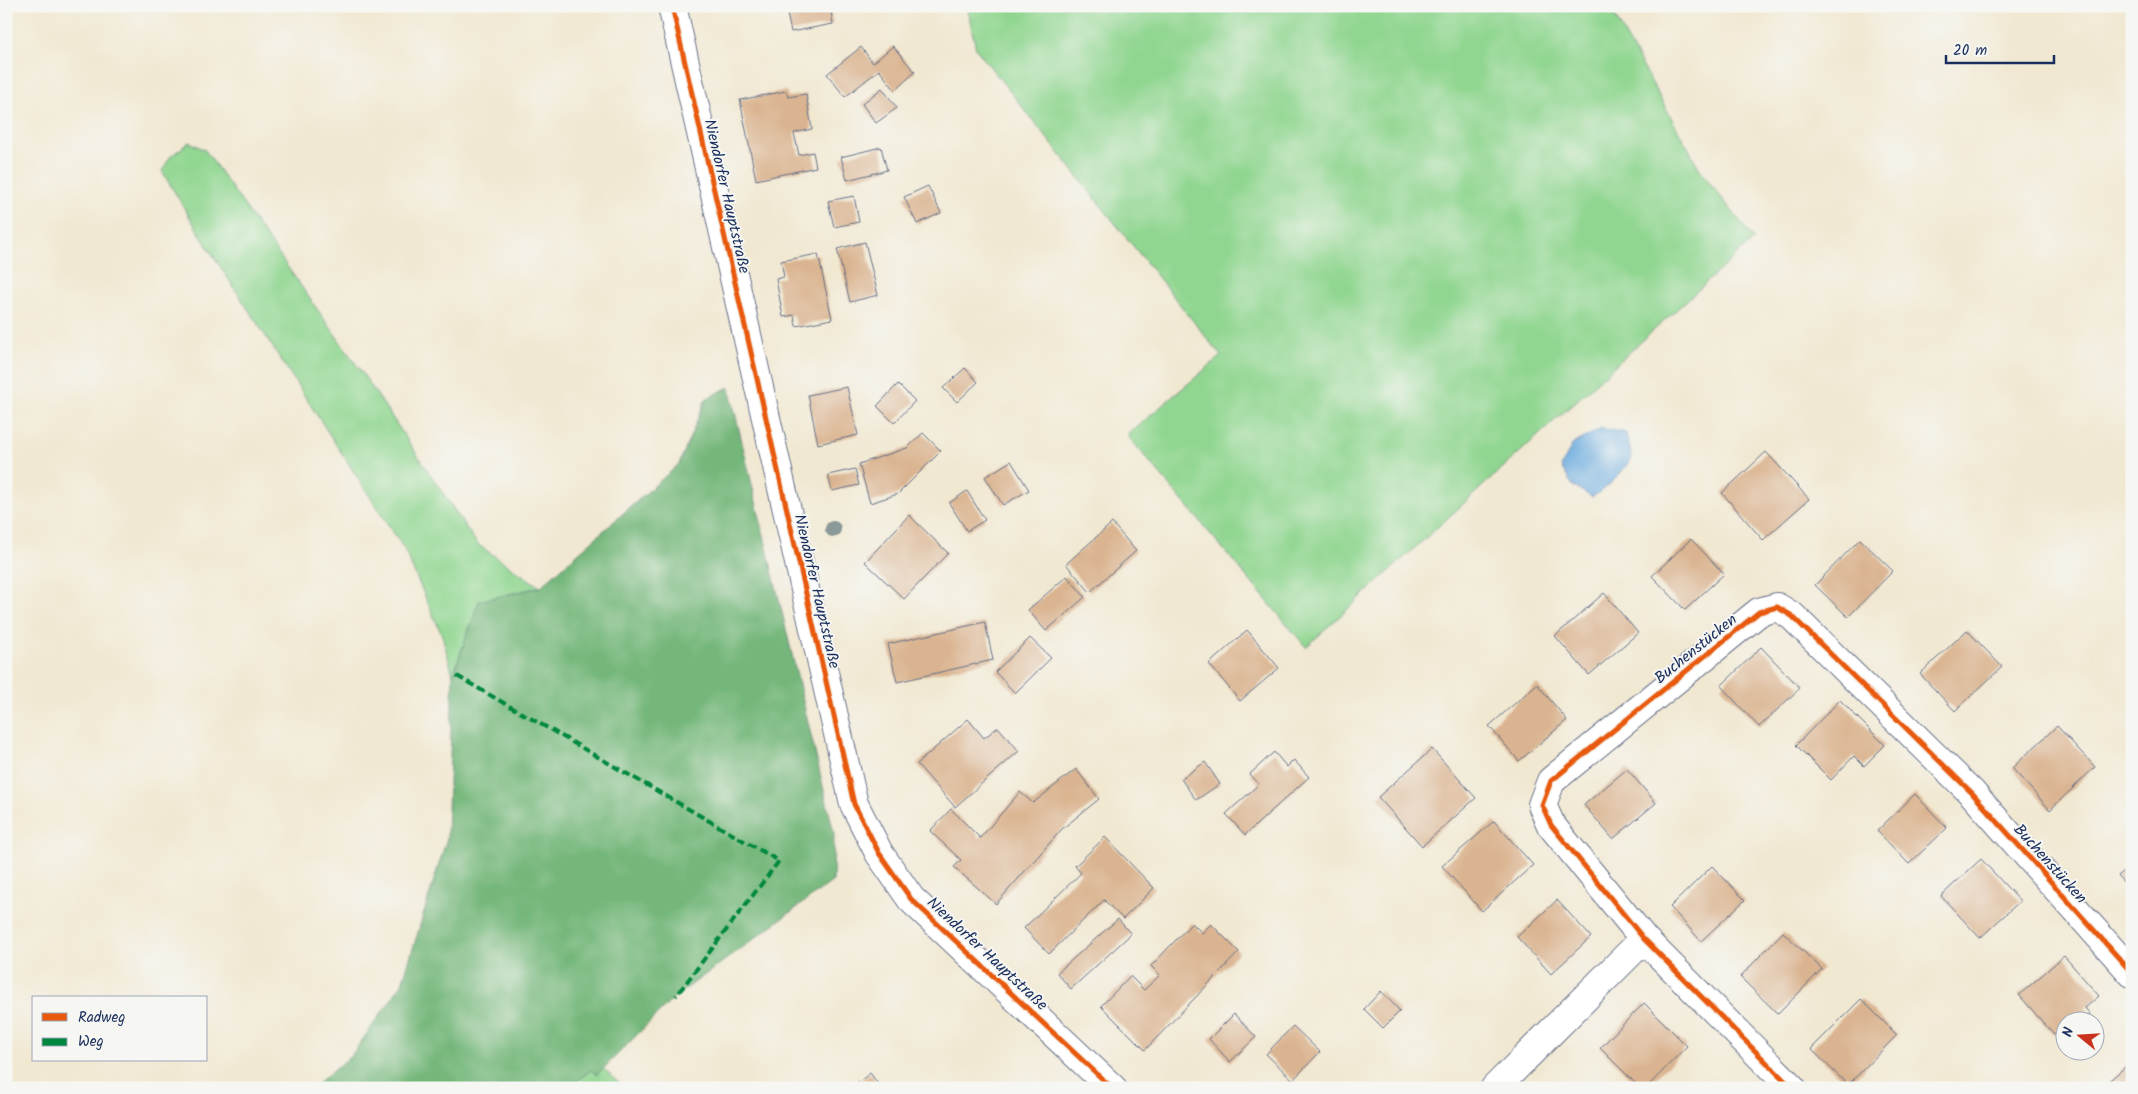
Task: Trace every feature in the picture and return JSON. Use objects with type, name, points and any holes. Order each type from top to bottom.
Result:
[{"type":"street","name":"Niendorfer Hauptstraße","points":[[672,6],[854,804],[879,853],[911,899],[1112,1088]]},
{"type":"street","name":"Buchenstücken","points":[[1792,1088],[1644,939],[1551,825],[1542,805],[1551,781],[1759,612],[1777,607],[1792,616],[1972,793],[2132,973]]},
{"type":"street","points":[[1495,1088],[1644,939]]},
{"type":"green space","points":[[967,6],[1609,6],[1702,173],[1754,239],[1306,647],[1127,435],[1221,356],[976,49]]},
{"type":"green space","points":[[189,142],[205,150],[365,377],[477,544],[540,587],[479,601],[453,675],[442,635],[404,549],[207,246],[162,171],[170,157]]},
{"type":"green space","points":[[729,387],[834,833],[833,881],[676,996],[597,1075],[591,1070],[567,1088],[312,1088],[351,1056],[402,984],[447,838],[453,675],[479,601],[540,587],[679,464],[706,399]]},
{"type":"green space","points":[[603,1068],[624,1088],[567,1088],[591,1070],[597,1075]]},
{"type":"water","points":[[1601,428],[1626,433],[1632,458],[1614,480],[1592,497],[1573,486],[1561,467],[1572,445]]},
{"type":"building","points":[[801,6],[830,6],[833,24],[791,32],[786,9]]},
{"type":"building","points":[[842,6],[853,6],[847,12]]},
{"type":"building","points":[[893,46],[915,72],[895,90],[879,70],[845,97],[827,74],[861,47],[873,63]]},
{"type":"building","points":[[882,88],[897,108],[876,123],[862,104]]},
{"type":"building","points":[[786,91],[788,97],[806,94],[812,129],[794,133],[799,155],[813,152],[816,167],[756,180],[740,100]]},
{"type":"building","points":[[881,147],[887,170],[847,180],[841,157]]},
{"type":"building","points":[[928,186],[941,213],[917,224],[904,197]]},
{"type":"building","points":[[854,196],[859,222],[834,227],[828,201]]},
{"type":"building","points":[[865,242],[878,295],[850,302],[837,249]]},
{"type":"building","points":[[818,254],[832,319],[796,326],[794,315],[783,317],[776,279],[784,277],[781,261]]},
{"type":"building","points":[[965,368],[978,382],[957,402],[943,388]]},
{"type":"building","points":[[898,384],[915,401],[894,423],[877,406]]},
{"type":"building","points":[[847,387],[858,435],[818,444],[808,395]]},
{"type":"building","points":[[923,433],[941,451],[898,494],[870,503],[859,464],[907,448]]},
{"type":"building","points":[[1766,452],[1809,499],[1763,540],[1722,493]]},
{"type":"building","points":[[1011,461],[1029,490],[1003,505],[985,477]]},
{"type":"building","points":[[855,469],[859,485],[832,491],[828,475]]},
{"type":"building","points":[[967,491],[985,520],[967,531],[949,503]]},
{"type":"building","points":[[909,515],[948,553],[904,599],[865,562]]},
{"type":"building","points":[[1112,523],[1136,551],[1090,592],[1066,564]]},
{"type":"building","points":[[1691,539],[1724,574],[1685,610],[1652,576]]},
{"type":"building","points":[[1860,539],[1893,571],[1848,617],[1815,585]]},
{"type":"building","points":[[1067,576],[1085,597],[1046,631],[1028,610]]},
{"type":"building","points":[[1604,593],[1638,633],[1589,675],[1555,636]]},
{"type":"building","points":[[985,622],[993,660],[897,682],[888,644]]},
{"type":"building","points":[[1247,630],[1279,668],[1240,701],[1209,664]]},
{"type":"building","points":[[1967,630],[2002,667],[1955,711],[1920,674]]},
{"type":"building","points":[[1030,638],[1051,658],[1015,693],[995,672]]},
{"type":"building","points":[[1761,647],[1800,688],[1759,727],[1721,686]]},
{"type":"building","points":[[1537,684],[1567,720],[1519,761],[1489,726]]},
{"type":"building","points":[[1840,700],[1885,745],[1864,766],[1854,756],[1831,780],[1796,745]]},
{"type":"building","points":[[968,719],[984,738],[998,727],[1019,751],[955,807],[917,764]]},
{"type":"building","points":[[2057,726],[2095,767],[2050,810],[2012,768]]},
{"type":"building","points":[[1432,749],[1476,798],[1422,846],[1378,797]]},
{"type":"building","points":[[1274,752],[1287,767],[1294,760],[1309,777],[1245,835],[1226,814],[1259,784],[1250,774]]},
{"type":"building","points":[[1205,762],[1220,784],[1196,800],[1181,779]]},
{"type":"building","points":[[1076,769],[1099,799],[1062,829],[996,904],[954,867],[961,860],[930,831],[951,809],[980,838],[1020,792],[1033,803]]},
{"type":"building","points":[[1627,769],[1656,803],[1613,839],[1584,805]]},
{"type":"building","points":[[1915,794],[1947,828],[1909,864],[1877,831]]},
{"type":"building","points":[[1494,821],[1533,865],[1482,911],[1442,866]]},
{"type":"building","points":[[1105,837],[1154,888],[1123,919],[1104,900],[1049,954],[1024,928],[1081,873],[1075,866]]},
{"type":"building","points":[[1981,859],[2020,901],[1980,938],[1941,896]]},
{"type":"building","points":[[2132,865],[2132,892],[2118,876]]},
{"type":"building","points":[[1712,866],[1745,900],[1701,941],[1670,907]]},
{"type":"building","points":[[1557,900],[1591,937],[1551,974],[1517,937]]},
{"type":"building","points":[[1118,919],[1131,934],[1071,989],[1057,973]]},
{"type":"building","points":[[1192,923],[1202,933],[1211,924],[1239,952],[1145,1050],[1101,1006],[1130,976],[1144,990],[1160,975],[1151,966]]},
{"type":"building","points":[[1783,932],[1822,969],[1778,1014],[1740,977]]},
{"type":"building","points":[[2064,956],[2099,996],[2085,1008],[2088,1012],[2056,1012],[2056,1033],[2054,1035],[2019,995]]},
{"type":"building","points":[[1381,991],[1400,1011],[1383,1028],[1364,1009]]},
{"type":"building","points":[[1861,999],[1897,1035],[1848,1085],[1811,1049]]},
{"type":"building","points":[[1644,1003],[1687,1046],[1646,1088],[1640,1088],[1600,1048]]},
{"type":"building","points":[[1234,1014],[1256,1037],[1230,1062],[1209,1039]]},
{"type":"building","points":[[1293,1026],[1320,1052],[1293,1080],[1266,1054]]},
{"type":"building","points":[[2132,1061],[2132,1088],[2104,1088],[2103,1086]]},
{"type":"building","points":[[870,1073],[881,1088],[852,1088]]},
{"type":"marked path","points":[[457,676],[779,861],[676,996]]},
{"type":"cycle path","points":[[672,6],[854,804],[879,853],[911,899],[1112,1088]]},
{"type":"cycle path","points":[[1792,1088],[1644,939],[1551,825],[1542,805],[1551,781],[1759,612],[1777,607],[1792,616],[1972,793],[2132,973]]}]
